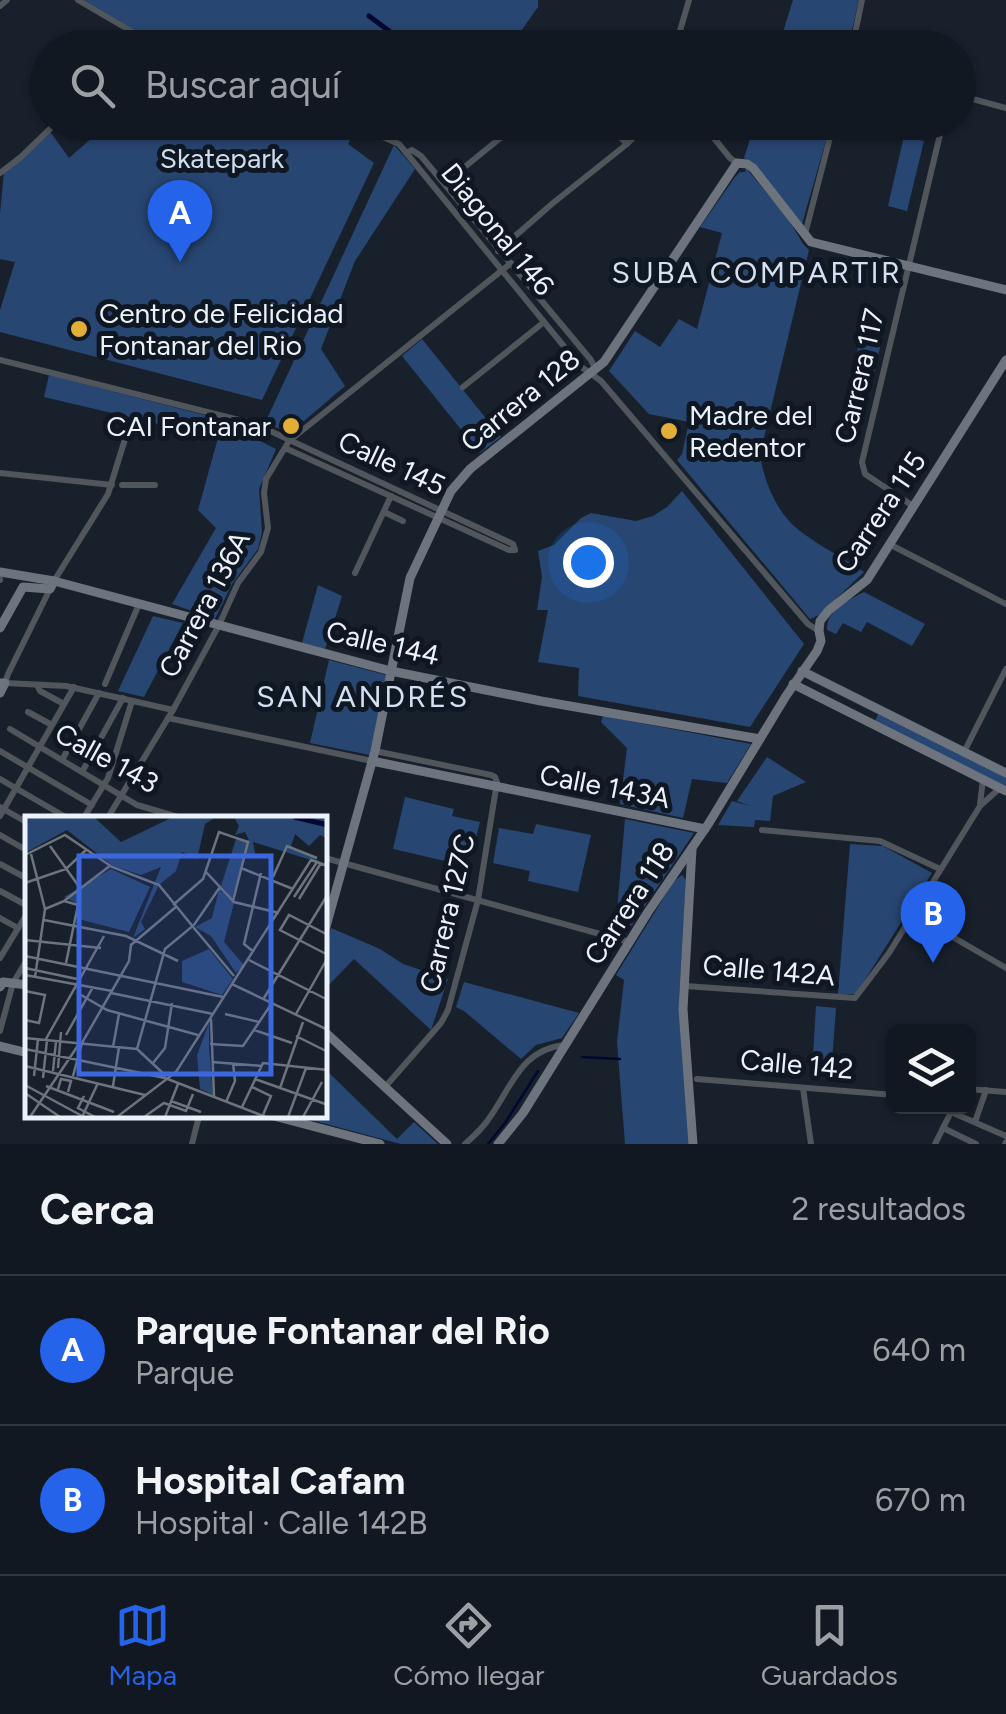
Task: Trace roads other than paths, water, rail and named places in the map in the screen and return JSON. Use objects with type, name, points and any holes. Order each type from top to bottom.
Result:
[{"type":"street","points":[[0,6],[7,0]]},
{"type":"street","points":[[78,0],[129,30]]},
{"type":"street","points":[[681,30],[690,0]]},
{"type":"street","points":[[856,30],[862,0]]},
{"type":"street","points":[[976,100],[1006,108]]},
{"type":"street","points":[[1,171],[36,140]]},
{"type":"street","points":[[393,140],[406,153]]},
{"type":"street","points":[[445,184],[498,140]]},
{"type":"street","points":[[623,140],[627,144]]},
{"type":"street","points":[[492,257],[631,140]]},
{"type":"street","points":[[716,140],[730,158],[753,168],[805,236],[816,244],[1006,290]]},
{"type":"street","points":[[805,236],[829,140]]},
{"type":"street","name":"Carrera 117","points":[[913,506],[865,474],[862,466],[938,140]]},
{"type":"street","name":"Diagonal 146","points":[[592,371],[591,360],[419,153],[406,153],[580,366],[601,380],[818,631]]},
{"type":"street","name":"Carrera 128","points":[[328,919],[374,756],[410,578],[454,485],[605,360],[738,163]]},
{"type":"street","name":"Carrera 136A","points":[[110,816],[173,710],[238,583],[258,558],[268,528],[264,486],[287,444],[511,263]]},
{"type":"street","points":[[463,387],[544,322]]},
{"type":"street","name":"Calle 145","points":[[0,360],[246,420],[287,444],[391,496],[440,514],[513,544],[515,550],[509,550],[440,514],[287,444]]},
{"type":"street","name":"Carrera 115","points":[[793,684],[820,646],[820,621],[866,580],[1006,360]]},
{"type":"street","points":[[130,423],[112,485],[52,585],[2,686],[74,687],[173,710]]},
{"type":"street","points":[[0,472],[112,485]]},
{"type":"street","points":[[122,485],[155,485]]},
{"type":"street","points":[[354,573],[391,496]]},
{"type":"street","points":[[384,512],[403,521]]},
{"type":"street","points":[[889,544],[1006,604]]},
{"type":"street","name":"Calle 144","points":[[0,577],[139,604],[391,671],[760,739]]},
{"type":"street","points":[[0,628],[23,587],[52,585]]},
{"type":"street","points":[[105,684],[139,604]]},
{"type":"street","points":[[964,752],[1006,670]]},
{"type":"street","points":[[802,671],[1006,773]]},
{"type":"street","points":[[36,684],[40,691],[64,704]]},
{"type":"street","points":[[793,684],[1003,790],[980,806],[913,914],[1006,968]]},
{"type":"street","name":"Carrera 118","points":[[498,1144],[522,1113],[705,828],[793,684]]},
{"type":"street","points":[[25,822],[1,811],[74,687]]},
{"type":"street","points":[[62,760],[99,693]]},
{"type":"street","points":[[82,772],[122,698]]},
{"type":"street","points":[[85,816],[115,760],[132,700]]},
{"type":"street","points":[[870,723],[877,709]]},
{"type":"street","points":[[28,712],[52,726]]},
{"type":"street","name":"Calle 143A","points":[[168,718],[374,756],[497,786],[705,828]]},
{"type":"street","name":"Calle 143","points":[[10,729],[121,795],[174,816]]},
{"type":"street","points":[[0,751],[92,806]]},
{"type":"street","points":[[0,779],[64,816]]},
{"type":"street","points":[[980,806],[982,780]]},
{"type":"street","name":"Carrera 127C","points":[[384,1087],[444,1017],[478,900],[497,786]]},
{"type":"street","points":[[762,830],[880,841],[940,870]]},
{"type":"street","points":[[0,835],[25,849]]},
{"type":"street","points":[[692,846],[684,986],[693,1144]]},
{"type":"street","points":[[328,859],[629,942]]},
{"type":"street","points":[[0,864],[25,878]]},
{"type":"street","points":[[678,869],[690,874]]},
{"type":"street","points":[[0,891],[25,907]]},
{"type":"street","name":"Calle 142A","points":[[684,986],[850,999],[860,994],[913,914]]},
{"type":"street","points":[[0,958],[2,948],[25,915]]},
{"type":"street","points":[[0,918],[18,928]]},
{"type":"street","points":[[0,1030],[4,984],[25,961]]},
{"type":"street","points":[[328,1035],[446,1144]]},
{"type":"street","points":[[464,1144],[486,1124],[524,1064],[543,1049],[565,1044]]},
{"type":"street","points":[[0,1046],[25,1052]]},
{"type":"street","name":"Calle 142","points":[[698,1079],[886,1093]]},
{"type":"street","points":[[803,1088],[811,1144]]},
{"type":"street","points":[[976,1089],[1006,1092]]},
{"type":"street","points":[[975,1122],[986,1090]]},
{"type":"street","points":[[936,1144],[950,1114]]},
{"type":"street","points":[[961,1114],[1006,1141]]},
{"type":"street","points":[[192,1144],[198,1119]]},
{"type":"street","points":[[285,1119],[380,1144]]},
{"type":"street","points":[[943,1128],[976,1144]]},
{"type":"waterway","points":[[369,16],[388,30]]},
{"type":"waterway","points":[[582,1057],[620,1059]]},
{"type":"waterway","points":[[488,1144],[538,1071]]},
{"type":"place","name":"Parque Fontanar del Rio","points":[[180,262]]},
{"type":"place","name":"Centro de Felicidad Fontanar del Rio","points":[[79,329]]},
{"type":"place","name":"CAI Fontanar","points":[[291,426]]},
{"type":"place","name":"Madre del Redentor","points":[[669,431]]},
{"type":"place","name":"Hospital Cafam","points":[[933,963]]},
{"type":"district","name":"SUBA COMPARTIR","points":[[757,272]]},
{"type":"district","name":"SAN ANDRÉS","points":[[363,696]]},
{"type":"park label","name":"Skatepark","points":[[222,158]]}]
